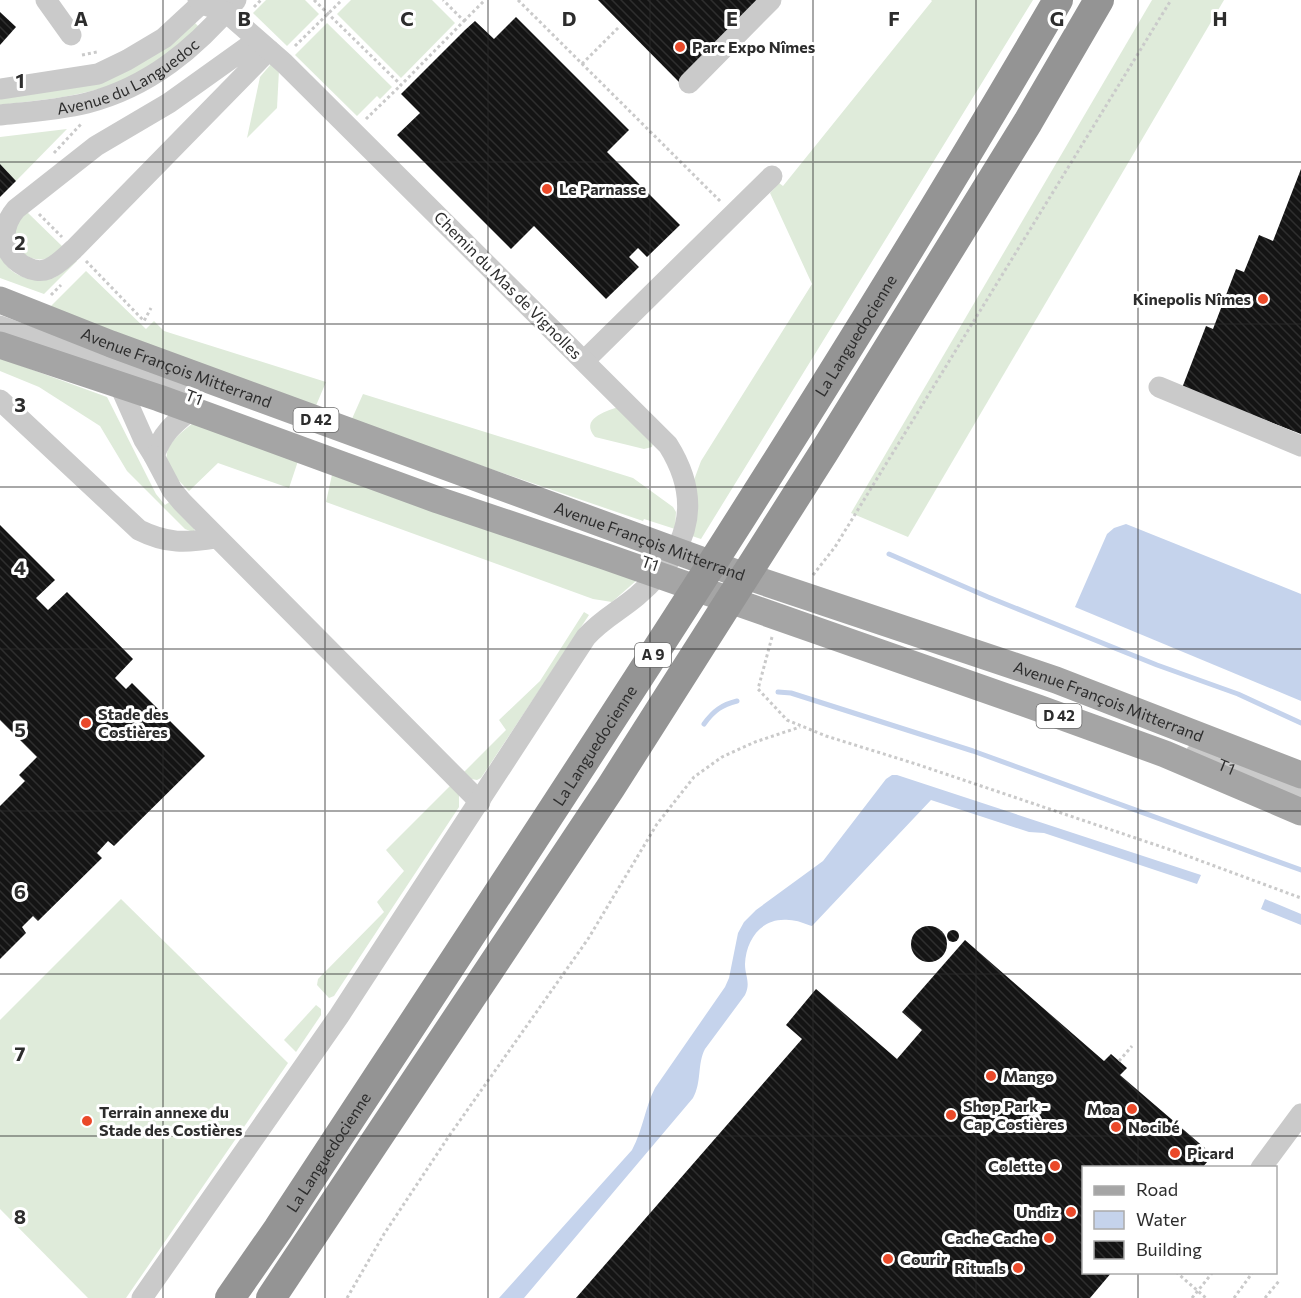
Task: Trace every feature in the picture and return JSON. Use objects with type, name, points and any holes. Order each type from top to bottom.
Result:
[{"type":"highway","name":"La Languedocienne","points":[[230,1298],[278,1229],[567,788],[794,436],[1058,0]]},
{"type":"highway","name":"La Languedocienne","points":[[271,1298],[611,787],[824,452],[1028,122],[1099,0]]},
{"type":"main road","name":"Avenue François Mitterrand","points":[[0,300],[624,547],[821,616],[1166,754],[1301,812]]},
{"type":"main road","name":"Avenue François Mitterrand","points":[[0,345],[191,410],[438,500],[624,547]]},
{"type":"main road","name":"Avenue François Mitterrand","points":[[821,616],[1056,680],[1301,775]]},
{"type":"street","points":[[46,0],[71,35]]},
{"type":"street","points":[[689,83],[771,0]]},
{"type":"street","name":"Chemin du Mas de Vignolles","points":[[142,1298],[339,1016],[586,637],[598,623],[646,588],[679,546],[688,519],[685,488],[679,463],[668,445],[354,131],[269,50],[231,6],[201,1]]},
{"type":"street","name":"Avenue du Languedoc","points":[[0,89],[98,74],[164,38],[201,1]]},
{"type":"street","name":"Avenue du Languedoc","points":[[0,115],[87,103],[113,95],[143,81],[181,56],[231,6]]},
{"type":"street","points":[[269,50],[57,264],[47,270],[37,270],[13,258],[4,240],[8,219],[16,209],[96,147],[170,103],[269,50]]},
{"type":"street","points":[[584,361],[772,176]]},
{"type":"street","name":"T1","points":[[0,318],[272,412],[624,547]]},
{"type":"street","name":"T1","points":[[0,326],[624,547]]},
{"type":"street","points":[[120,386],[140,431],[172,490],[216,537],[480,801]]},
{"type":"street","points":[[1159,387],[1301,446]]},
{"type":"street","points":[[0,400],[139,530],[171,542],[193,542],[216,537]]},
{"type":"street","points":[[154,456],[166,431],[191,410]]},
{"type":"street","name":"T1","points":[[821,616],[1065,693],[1246,762],[1301,786]]},
{"type":"street","name":"T1","points":[[821,616],[844,631],[874,638],[1051,699],[1220,763],[1301,797]]},
{"type":"street","points":[[1262,1166],[1301,1114]]},
{"type":"path","points":[[314,0],[401,85]]},
{"type":"path","points":[[269,50],[328,14],[342,0]]},
{"type":"path","points":[[443,0],[464,21]]},
{"type":"path","points":[[354,131],[485,0]]},
{"type":"path","points":[[518,0],[733,214]]},
{"type":"path","points":[[812,577],[835,547],[1171,0]]},
{"type":"path","points":[[582,64],[620,26]]},
{"type":"path","points":[[80,56],[100,51]]},
{"type":"path","points":[[39,213],[68,243]]},
{"type":"path","points":[[93,254],[86,261],[144,321],[151,308]]},
{"type":"path","points":[[773,635],[758,689],[787,720],[826,736],[1174,851],[1301,898]]},
{"type":"path","points":[[347,1298],[404,1204],[449,1136],[588,939],[657,824],[694,777],[722,757],[755,742],[801,726]]},
{"type":"path","points":[[1119,1061],[1132,1046]]},
{"type":"path","points":[[1178,1274],[1206,1298]]},
{"type":"path","points":[[1192,1298],[1211,1274]]},
{"type":"path","points":[[1234,1298],[1252,1274]]},
{"type":"path","points":[[1265,1298],[1279,1281]]},
{"type":"green space","points":[[266,0],[305,0],[319,14],[287,46],[253,13]]},
{"type":"green space","points":[[351,0],[432,0],[455,23],[401,78],[337,14]]},
{"type":"green space","points":[[931,0],[1033,0],[701,539],[692,536],[694,480],[701,461],[812,284],[770,193],[779,183],[783,186]]},
{"type":"green space","points":[[1152,0],[1224,0],[908,537],[851,513]]},
{"type":"green space","points":[[195,23],[199,27],[168,56],[119,82],[81,94],[0,105],[0,96],[71,87]]},
{"type":"green space","points":[[327,23],[392,87],[380,99],[377,96],[357,116],[295,55]]},
{"type":"green space","points":[[271,64],[279,70],[277,108],[247,138],[260,77]]},
{"type":"green space","points":[[67,129],[16,181],[0,164],[0,137]]},
{"type":"green space","points":[[27,212],[64,248],[54,256],[34,259],[19,249],[15,242],[15,233],[19,222]]},
{"type":"green space","points":[[0,256],[16,274],[32,279],[55,277],[75,260],[77,261],[44,294],[0,278]]},
{"type":"green space","points":[[86,271],[146,329],[154,321],[164,331],[326,382],[315,408],[49,308]]},
{"type":"green space","points":[[0,358],[107,397],[156,494],[165,505],[171,501],[194,528],[195,533],[185,529],[127,471],[100,426],[39,387],[0,371]]},
{"type":"green space","points":[[363,394],[633,478],[673,507],[676,512],[675,529],[644,519],[643,521],[351,421]]},
{"type":"green space","points":[[618,407],[653,443],[652,447],[644,449],[595,437],[591,431],[592,421],[601,414]]},
{"type":"green space","points":[[193,423],[299,458],[289,488],[218,463],[189,491],[172,471],[167,455],[174,440]]},
{"type":"green space","points":[[333,470],[637,580],[612,602],[593,599],[326,502]]},
{"type":"green space","points":[[584,612],[589,615],[481,778],[477,780],[466,778],[462,774],[506,730],[499,720],[540,681]]},
{"type":"green space","points":[[452,784],[459,794],[459,807],[334,996],[329,998],[317,985],[318,979],[384,912],[377,902],[404,871],[386,850]]},
{"type":"green space","name":"Terrain annexe du Stade des Costières","points":[[121,899],[288,1063],[126,1298],[88,1298],[0,1209],[0,1020]]},
{"type":"green space","points":[[316,1005],[321,1009],[321,1015],[296,1052],[284,1040]]},
{"type":"water","points":[[1126,524],[1301,594],[1301,701],[1075,607],[1107,534],[1114,528]]},
{"type":"water","points":[[892,775],[1201,875],[1197,884],[1044,833],[1029,832],[931,800],[812,926],[795,921],[779,920],[763,926],[757,932],[748,946],[746,955],[747,991],[705,1049],[698,1086],[693,1098],[524,1298],[499,1298],[632,1150],[655,1088],[725,987],[738,933],[744,922],[756,910],[823,861],[886,779]]},
{"type":"water","points":[[1265,899],[1301,914],[1301,925],[1261,909]]},
{"type":"building","name":"Parc Expo Nîmes","points":[[598,0],[761,0],[679,82]]},
{"type":"building","points":[[0,12],[16,27],[0,45]]},
{"type":"building","name":"Le Parnasse","points":[[516,17],[629,130],[607,152],[680,225],[647,257],[638,248],[629,257],[639,267],[606,299],[534,226],[511,249],[397,135],[420,113],[401,94],[465,30],[475,21],[494,39]]},
{"type":"building","points":[[0,164],[16,181],[0,197]]},
{"type":"building","name":"Kinepolis Nîmes","points":[[1301,169],[1301,434],[1182,388],[1206,326],[1213,329],[1236,269],[1244,272],[1259,235],[1273,241]]},
{"type":"building","name":"Stade des Costières","points":[[0,525],[55,580],[36,598],[48,610],[67,592],[133,659],[115,678],[126,689],[132,683],[205,756],[114,846],[108,841],[97,853],[102,858],[38,921],[33,916],[22,927],[26,933],[0,959],[0,806],[25,781],[19,775],[37,757],[0,720]]},
{"type":"building","points":[[929,926],[941,932],[947,944],[941,956],[929,962],[917,956],[911,944],[917,932]]},
{"type":"building","points":[[955,930],[959,936],[955,942],[951,942],[947,934]]},
{"type":"building","name":"Shop Park - Cap Costières","points":[[965,940],[1104,1061],[1111,1054],[1127,1068],[1120,1075],[1213,1155],[1204,1166],[1082,1166],[1082,1274],[1110,1274],[1090,1298],[576,1298],[802,1039],[786,1025],[816,989],[897,1059],[922,1030],[902,1012]]},
{"type":"waterway","points":[[889,554],[988,597],[1157,665],[1238,694],[1301,723]]},
{"type":"waterway","points":[[778,692],[791,693],[973,751],[1301,870]]},
{"type":"waterway","points":[[704,724],[719,709],[737,701]]},
{"type":"place","name":"Parc Expo Nîmes","points":[[680,47]]},
{"type":"place","name":"Le Parnasse","points":[[547,189]]},
{"type":"place","name":"Kinepolis Nîmes","points":[[1263,299]]},
{"type":"place","name":"Stade des Costières","points":[[86,723]]},
{"type":"place","name":"Mango","points":[[991,1076]]},
{"type":"place","name":"Moa","points":[[1132,1109]]},
{"type":"place","name":"Shop Park - Cap Costières","points":[[951,1115]]},
{"type":"place","name":"Terrain annexe du Stade des Costières","points":[[87,1121]]},
{"type":"place","name":"Nocibé","points":[[1116,1127]]},
{"type":"place","name":"Picard","points":[[1175,1153]]},
{"type":"place","name":"Colette","points":[[1055,1166]]},
{"type":"place","name":"Undiz","points":[[1071,1212]]},
{"type":"place","name":"Cache Cache","points":[[1049,1238]]},
{"type":"place","name":"Courir","points":[[888,1259]]},
{"type":"place","name":"Rituals","points":[[1018,1268]]}]
